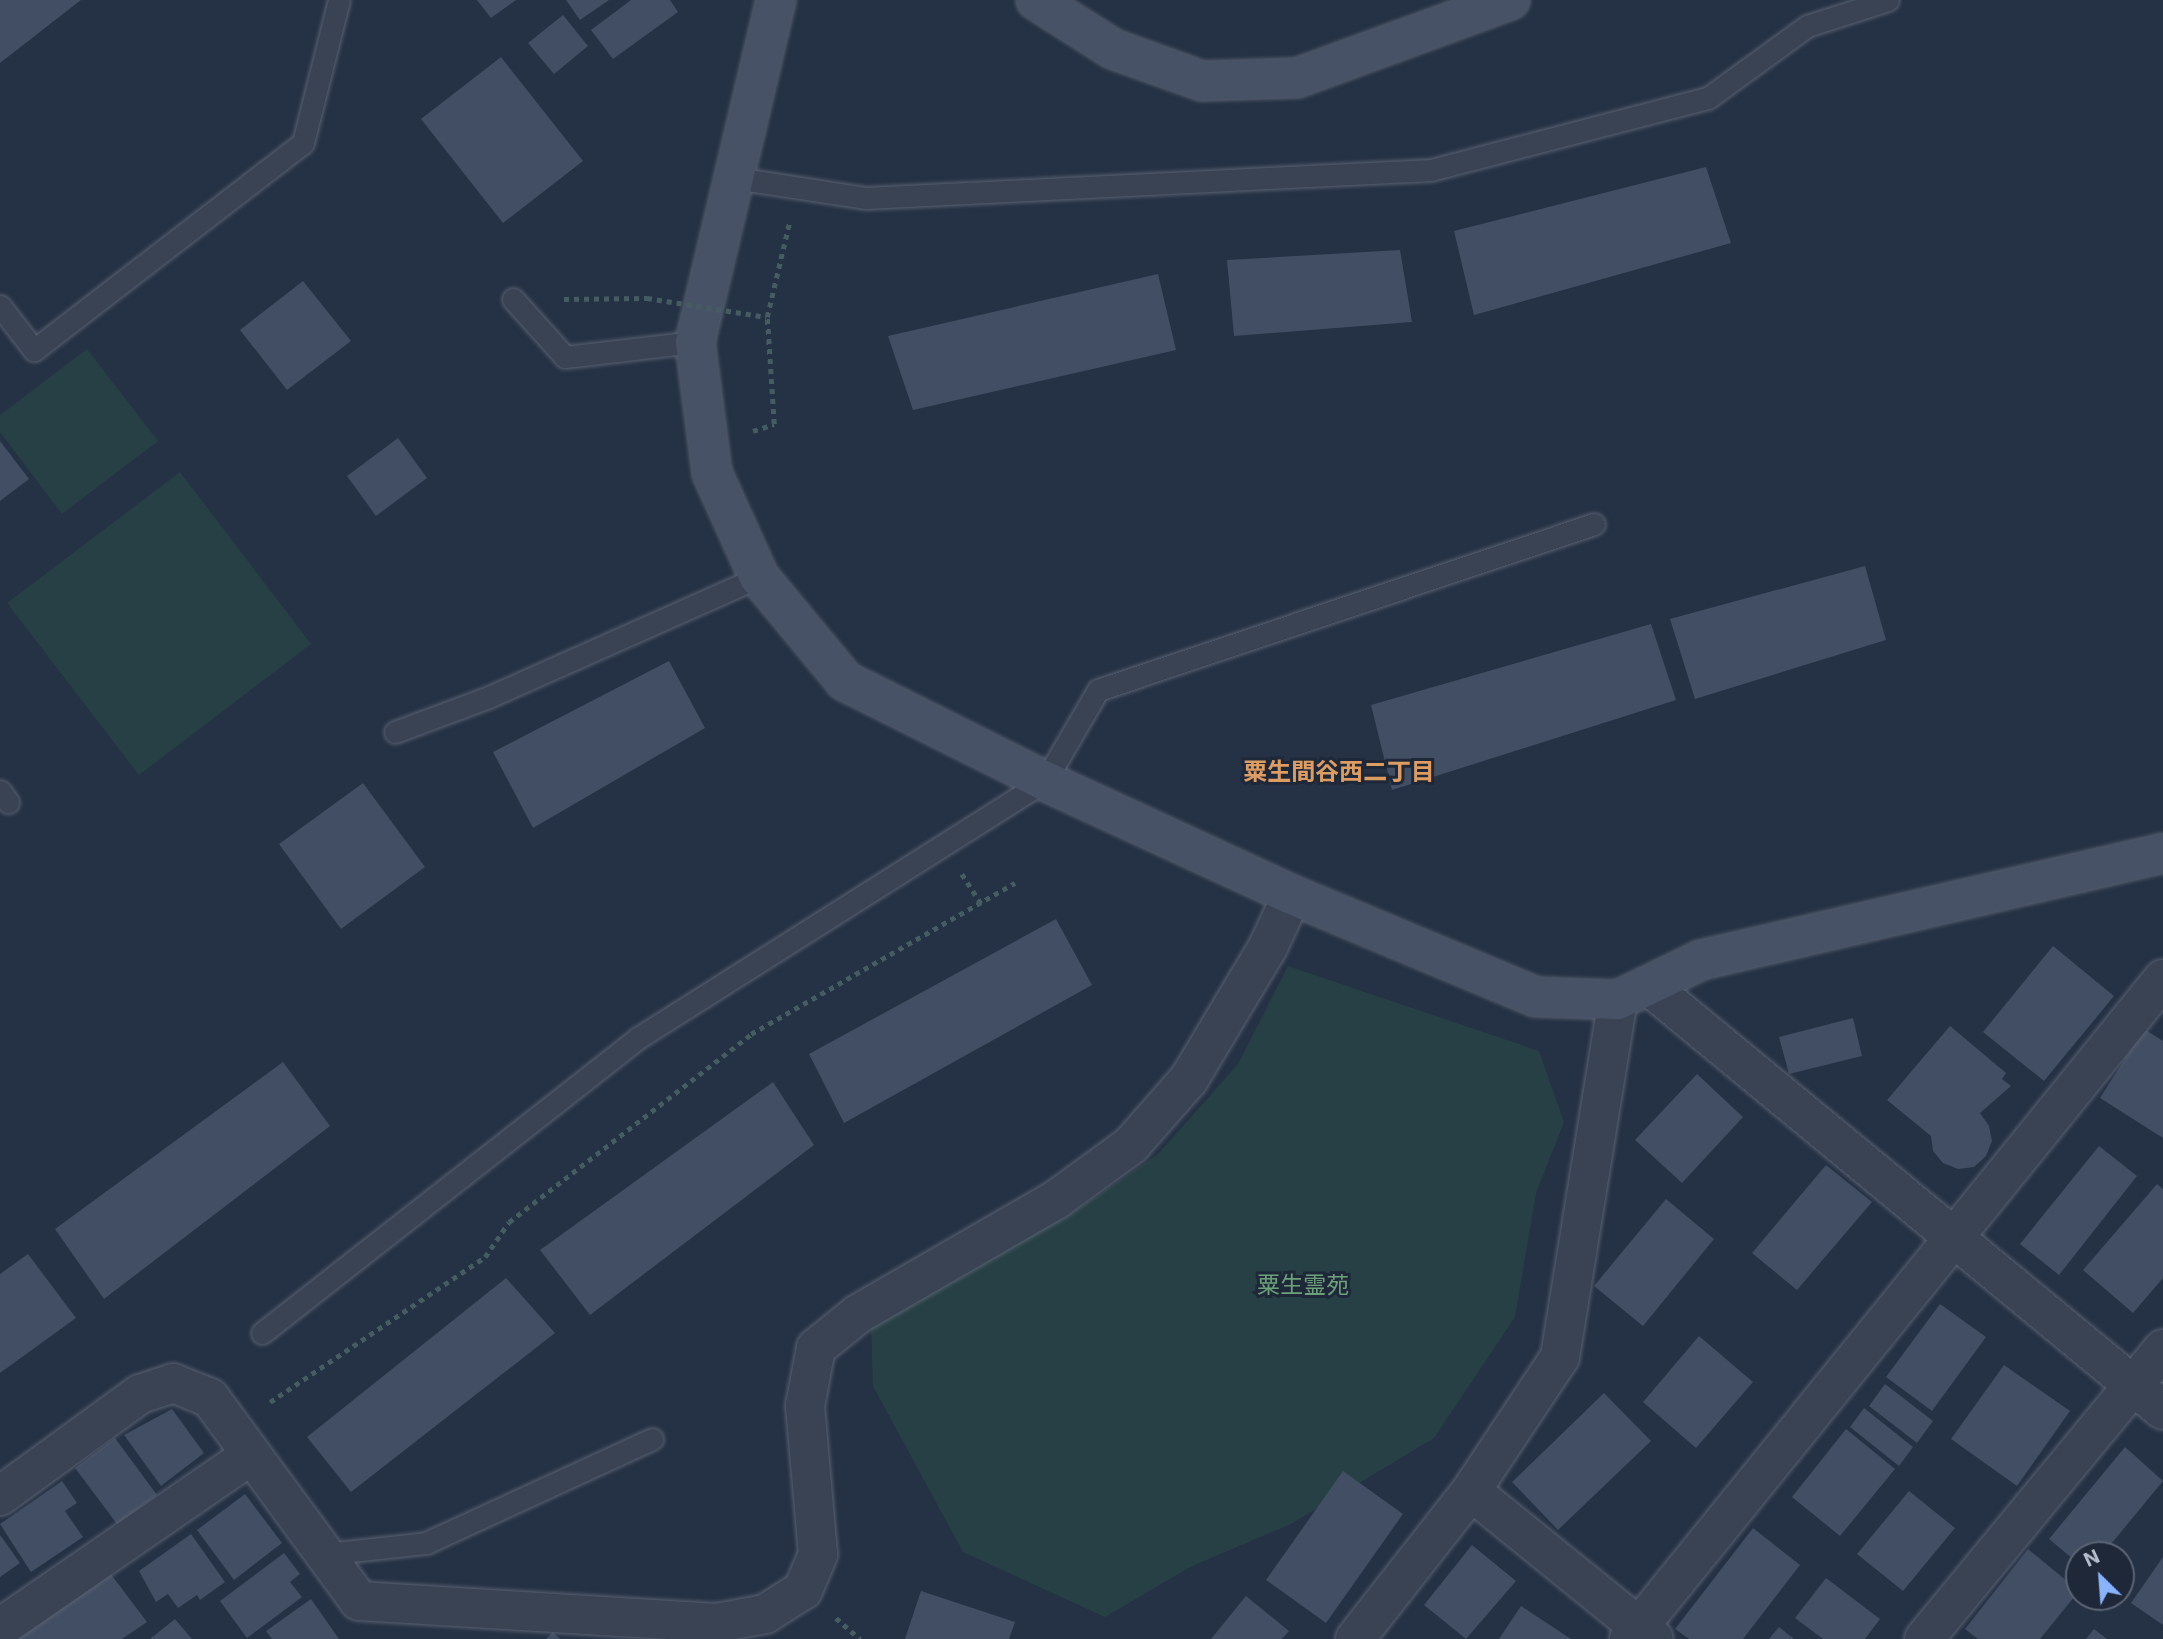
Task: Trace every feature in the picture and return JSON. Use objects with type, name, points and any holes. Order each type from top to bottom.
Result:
[{"type":"street","points":[[776,0],[695,342],[712,473],[759,577],[845,681],[1045,782],[1292,895],[1536,997],[1633,993],[1701,960],[2163,853]]},
{"type":"street","points":[[1036,0],[1113,48],[1202,81],[1297,78],[1510,0]]},
{"type":"street","points":[[0,1496],[157,1386],[173,1383],[210,1398],[359,1601],[717,1623],[765,1614],[803,1590],[818,1554],[805,1406],[816,1348],[858,1314],[1057,1199],[1130,1145],[1189,1079],[1268,947],[1292,895]]},
{"type":"street","points":[[1471,1492],[1641,1635],[1952,1234],[2163,979]]},
{"type":"street","points":[[1633,993],[1952,1234],[2163,1410]]},
{"type":"street","points":[[1355,1639],[1471,1492],[1560,1357],[1633,993]]},
{"type":"street","points":[[1924,1639],[2163,1349]]},
{"type":"street","points":[[0,1628],[242,1442]]},
{"type":"lane","points":[[0,306],[34,350],[303,143],[339,0]]},
{"type":"lane","points":[[734,178],[866,198],[1431,170],[1708,98],[1807,26],[1888,0]]},
{"type":"lane","points":[[513,299],[565,357],[695,342]]},
{"type":"lane","points":[[262,1333],[638,1038],[1045,782],[1098,690],[1594,524]]},
{"type":"lane","points":[[396,732],[489,697],[759,577]]},
{"type":"lane","points":[[325,1554],[426,1543],[652,1440]]},
{"type":"path","points":[[752,431],[774,425],[767,317],[798,186]]},
{"type":"path","points":[[513,299],[647,298],[767,317]]},
{"type":"path","points":[[242,1442],[485,1257],[509,1222],[751,1034],[1015,883]]},
{"type":"green space","points":[[87,349],[158,441],[62,514],[0,432],[0,415]]},
{"type":"green space","points":[[180,472],[311,644],[139,775],[7,603]]},
{"type":"green space","name":"粟生霊苑","points":[[1288,966],[1539,1051],[1564,1122],[1536,1193],[1515,1317],[1434,1438],[1291,1524],[1190,1567],[1105,1617],[963,1552],[873,1386],[871,1325],[1075,1211],[1158,1154],[1238,1064]]},
{"type":"building","points":[[0,0],[81,0],[0,63]]},
{"type":"building","points":[[477,0],[516,0],[491,18]]},
{"type":"building","points":[[566,0],[609,0],[580,20]]},
{"type":"building","points":[[631,0],[670,0],[678,12],[613,59],[591,30]]},
{"type":"building","points":[[563,15],[588,46],[554,74],[528,43]]},
{"type":"building","points":[[501,57],[583,161],[503,223],[421,119]]},
{"type":"building","points":[[1706,167],[1731,243],[1474,315],[1454,231]]},
{"type":"building","points":[[1400,250],[1412,322],[1234,336],[1227,260]]},
{"type":"building","points":[[1158,274],[1176,350],[913,410],[888,336]]},
{"type":"building","points":[[303,281],[351,341],[287,390],[240,330]]},
{"type":"building","points":[[398,438],[427,478],[376,516],[347,476]]},
{"type":"building","points":[[0,441],[29,479],[0,501]]},
{"type":"building","points":[[1865,566],[1886,640],[1695,699],[1670,619]]},
{"type":"building","points":[[1651,624],[1676,700],[1392,790],[1371,705]]},
{"type":"building","points":[[669,661],[705,728],[533,828],[493,752]]},
{"type":"building","points":[[363,783],[425,867],[341,929],[279,844]]},
{"type":"building","points":[[1056,919],[1092,985],[844,1123],[809,1054]]},
{"type":"building","points":[[2053,946],[2114,996],[2044,1081],[1983,1032]]},
{"type":"building","points":[[1853,1018],[1862,1056],[1789,1074],[1779,1037]]},
{"type":"building","points":[[1950,1026],[2006,1073],[2002,1079],[2011,1086],[1980,1113],[1989,1126],[1992,1141],[1986,1156],[1974,1167],[1958,1169],[1943,1163],[1933,1151],[1931,1136],[1887,1100]]},
{"type":"building","points":[[2144,1029],[2163,1041],[2163,1138],[2100,1098]]},
{"type":"building","points":[[283,1062],[330,1126],[104,1299],[55,1229]]},
{"type":"building","points":[[1697,1074],[1743,1117],[1682,1183],[1635,1140]]},
{"type":"building","points":[[773,1082],[814,1145],[590,1315],[540,1250]]},
{"type":"building","points":[[2099,1146],[2137,1176],[2059,1275],[2020,1244]]},
{"type":"building","points":[[1826,1165],[1872,1202],[1797,1290],[1752,1253]]},
{"type":"building","points":[[2157,1184],[2163,1189],[2163,1278],[2133,1313],[2083,1270]]},
{"type":"building","points":[[1666,1199],[1714,1239],[1643,1326],[1594,1286]]},
{"type":"building","points":[[28,1254],[76,1318],[0,1373],[0,1274]]},
{"type":"building","points":[[506,1278],[555,1333],[351,1492],[307,1437]]},
{"type":"building","points":[[1940,1304],[1986,1337],[1932,1411],[1886,1377]]},
{"type":"building","points":[[1699,1336],[1753,1382],[1696,1448],[1643,1402]]},
{"type":"building","points":[[2004,1365],[2070,1411],[2017,1486],[1951,1439]]},
{"type":"building","points":[[1885,1384],[1933,1421],[1917,1443],[1869,1406]]},
{"type":"building","points":[[1604,1393],[1651,1441],[1558,1530],[1512,1482]]},
{"type":"building","points":[[1864,1408],[1913,1447],[1899,1466],[1850,1427]]},
{"type":"building","points":[[172,1409],[204,1453],[161,1486],[124,1435]]},
{"type":"building","points":[[1846,1429],[1895,1469],[1840,1536],[1792,1497]]},
{"type":"building","points":[[115,1438],[157,1495],[117,1524],[75,1468]]},
{"type":"building","points":[[2125,1447],[2163,1481],[2114,1541],[2065,1541],[2065,1552],[2049,1539]]},
{"type":"building","points":[[1343,1471],[1403,1514],[1326,1623],[1266,1580]]},
{"type":"building","points":[[62,1481],[77,1503],[65,1511],[83,1537],[31,1572],[0,1524]]},
{"type":"building","points":[[1909,1491],[1955,1528],[1903,1591],[1857,1554]]},
{"type":"building","points":[[245,1494],[282,1543],[234,1580],[197,1530]]},
{"type":"building","points":[[1753,1528],[1800,1565],[1743,1639],[1689,1639],[1675,1629]]},
{"type":"building","points":[[191,1534],[225,1582],[200,1600],[197,1595],[178,1608],[168,1594],[156,1602],[139,1571]]},
{"type":"building","points":[[0,1535],[20,1563],[0,1577]]},
{"type":"building","points":[[1472,1545],[1516,1581],[1466,1639],[1424,1605]]},
{"type":"building","points":[[2028,1549],[2065,1579],[2065,1608],[2040,1639],[1978,1639],[1965,1629]]},
{"type":"building","points":[[284,1553],[300,1574],[290,1582],[302,1597],[247,1638],[220,1601]]},
{"type":"building","points":[[2163,1557],[2163,1625],[2135,1606],[2135,1597]]},
{"type":"building","points":[[104,1565],[147,1622],[122,1639],[17,1639]]},
{"type":"building","points":[[1826,1578],[1880,1619],[1865,1639],[1823,1639],[1795,1618]]},
{"type":"building","points":[[921,1591],[1015,1622],[1009,1639],[905,1639]]},
{"type":"building","points":[[1246,1596],[1289,1631],[1282,1639],[1211,1639]]},
{"type":"building","points":[[311,1599],[339,1639],[272,1639],[266,1631]]},
{"type":"building","points":[[1521,1606],[1571,1639],[1499,1639]]},
{"type":"building","points":[[175,1619],[192,1639],[150,1639]]},
{"type":"building","points":[[1779,1627],[1794,1639],[1769,1639]]},
{"type":"building","points":[[2094,1629],[2107,1639],[2086,1639]]},
{"type":"building","points":[[553,1632],[560,1639],[546,1639]]},
{"type":"district","name":"粟生間谷西二丁目","points":[[1339,772]]}]
